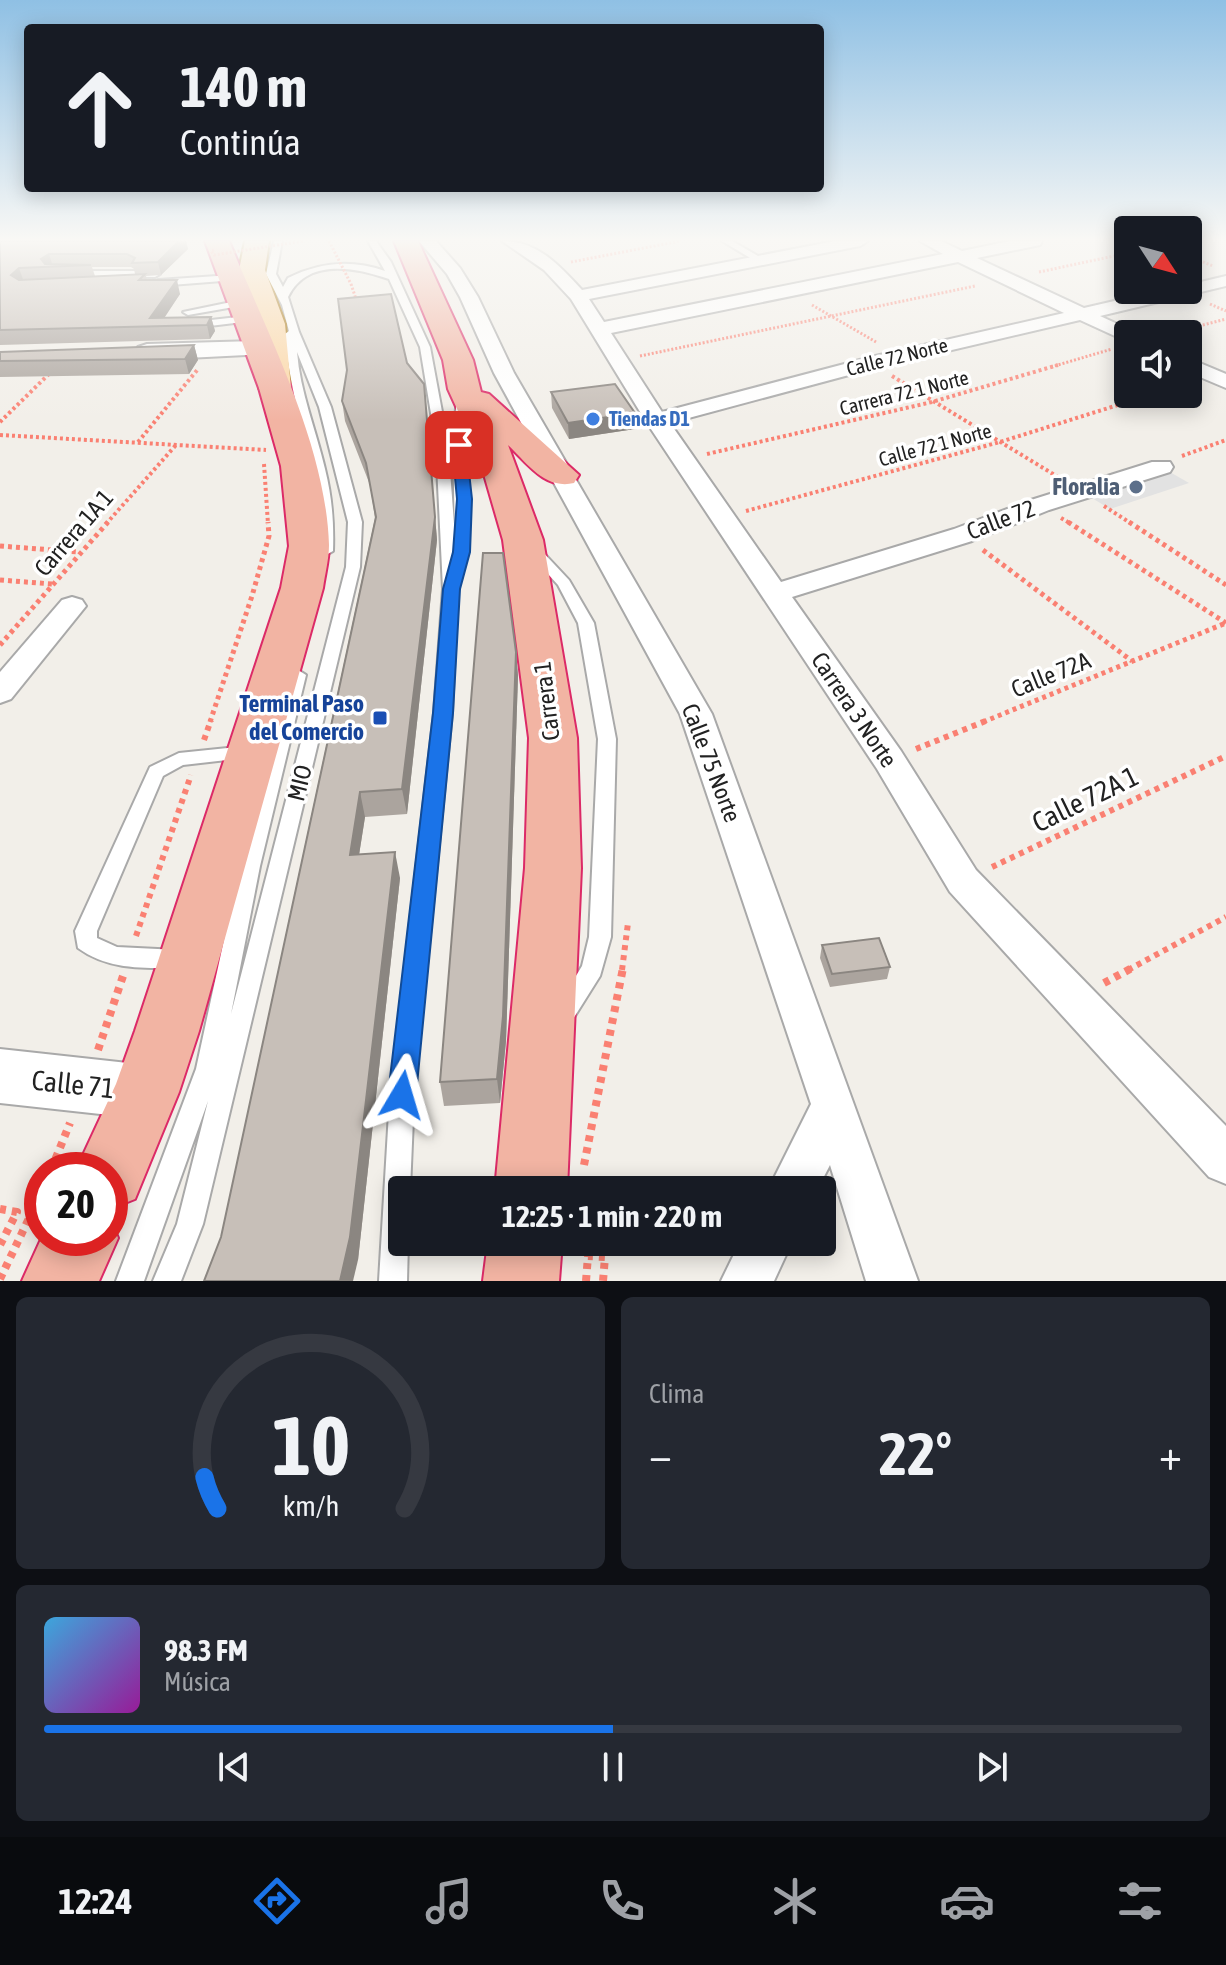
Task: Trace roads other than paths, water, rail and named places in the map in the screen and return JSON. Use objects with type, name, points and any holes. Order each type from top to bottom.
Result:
[{"type":"highway","points":[[112,1152],[116,1089],[209,960],[230,830],[302,588],[309,546],[305,506],[275,388],[240,301]]},
{"type":"highway","name":"Carrera 1","points":[[434,301],[458,360],[464,389],[496,457],[523,540],[553,738],[553,868],[541,1051],[556,1176]]},
{"type":"highway","points":[[464,389],[561,475]]},
{"type":"highway","points":[[60,1281],[72,1256]]},
{"type":"highway","points":[[521,1281],[524,1256]]},
{"type":"main road","points":[[263,301],[271,324],[275,388]]},
{"type":"street","name":"Calle 75 Norte","points":[[471,301],[504,373],[696,714],[892,1281]]},
{"type":"street","name":"Carrera 3 Norte","points":[[581,301],[656,420],[686,459],[722,517],[889,760],[963,881],[1226,1160]]},
{"type":"street","points":[[601,329],[750,301]]},
{"type":"street","points":[[1053,301],[1114,329]]},
{"type":"street","name":"Calle 72 Norte","points":[[656,420],[871,363],[1125,304]]},
{"type":"street","points":[[127,353],[259,349]]},
{"type":"street","points":[[1202,371],[1226,382]]},
{"type":"street","name":"Calle 72","points":[[774,593],[963,535],[1040,505],[1161,467]]},
{"type":"street","points":[[0,692],[63,595]]},
{"type":"street","name":"Calle 71","points":[[0,1076],[116,1089]]},
{"type":"street","points":[[799,1176],[834,1106]]},
{"type":"street","points":[[747,1281],[760,1256]]},
{"type":"lane","points":[[188,312],[201,301]]},
{"type":"lane","points":[[180,325],[205,301]]},
{"type":"lane","name":"MIO","points":[[167,1281],[190,1224],[353,567],[355,522],[325,407],[284,301]]},
{"type":"lane","points":[[393,1281],[402,1095],[443,713],[451,589],[442,444],[425,347],[402,301]]},
{"type":"lane","points":[[130,1281],[208,1069],[209,960],[250,866],[324,569],[328,529],[324,493],[291,450],[295,379],[289,317]]},
{"type":"lane","points":[[451,589],[462,552],[465,499],[459,445],[464,389]]},
{"type":"lane","points":[[209,960],[129,957],[95,951],[86,942],[86,931],[156,772],[166,764],[198,756],[253,752]]},
{"type":"place","name":"Tiendas D1","points":[[593,419]]},
{"type":"place","name":"Floralia","points":[[1136,487]]},
{"type":"place","name":"Terminal Paso del Comercio","points":[[380,718]]}]
